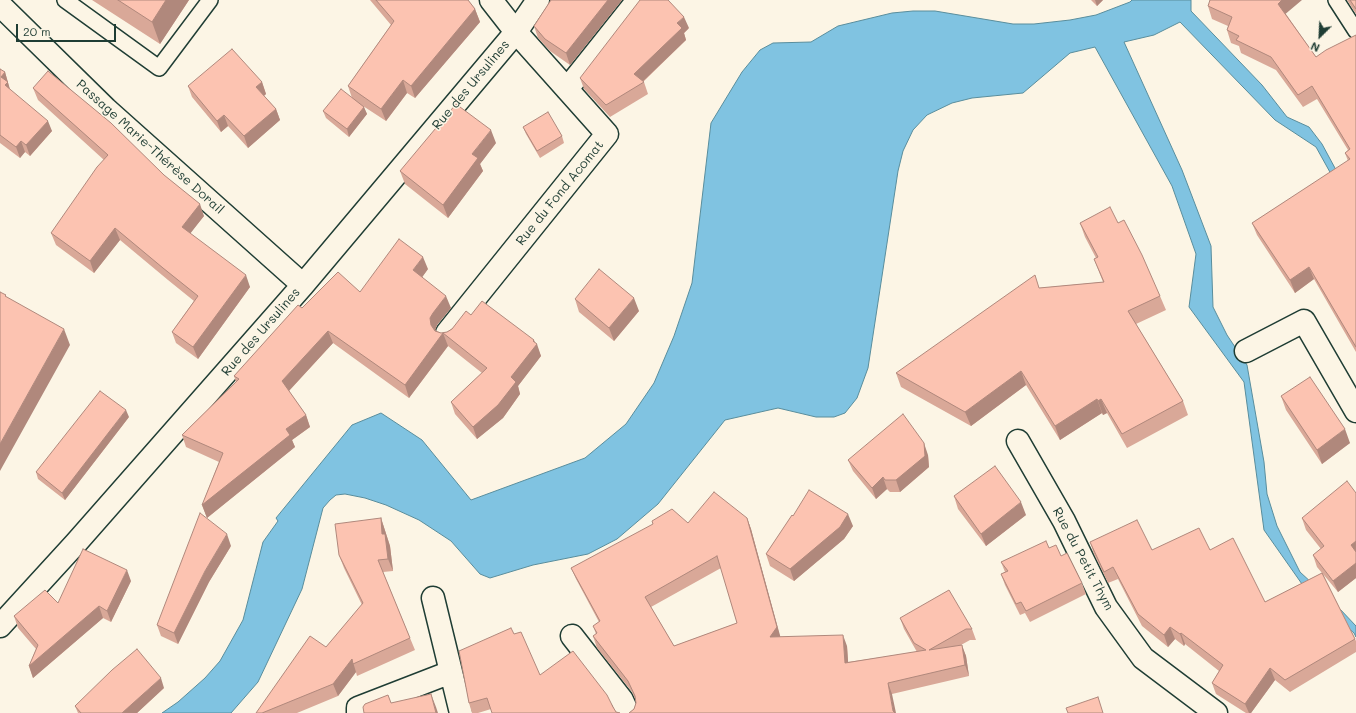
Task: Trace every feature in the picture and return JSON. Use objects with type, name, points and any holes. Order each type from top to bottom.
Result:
[{"type":"street","name":"Rue du Fond Acomat","points":[[447,333],[607,134],[516,32],[491,0]]},
{"type":"street","name":"Rue des Ursulines","points":[[0,626],[76,543],[302,285],[516,32],[538,0]]},
{"type":"street","points":[[567,89],[638,0]]},
{"type":"street","name":"Passage Marie-Thérèse Dorail","points":[[0,5],[106,109],[302,285]]},
{"type":"street","points":[[1246,351],[1304,321],[1356,411]]},
{"type":"street","name":"Rue du Petit Thym","points":[[1018,441],[1064,521],[1106,607],[1143,658],[1216,713]]},
{"type":"street","points":[[433,598],[461,713]]},
{"type":"street","points":[[572,636],[622,700],[628,713]]},
{"type":"street","points":[[358,713],[358,708],[451,672]]},
{"type":"lane","points":[[65,0],[159,68],[210,0]]},
{"type":"lane","points":[[1336,0],[1356,31]]},
{"type":"water","points":[[1132,0],[1191,0],[1191,11],[1262,85],[1287,117],[1309,127],[1322,144],[1356,207],[1356,219],[1316,147],[1275,120],[1180,22],[1154,35],[1124,42],[1182,170],[1211,246],[1213,307],[1227,335],[1247,365],[1264,462],[1267,494],[1277,526],[1300,572],[1356,626],[1356,637],[1354,633],[1309,594],[1264,530],[1244,382],[1189,307],[1196,254],[1172,186],[1095,47],[1070,53],[1023,93],[972,98],[952,103],[927,115],[913,130],[903,151],[898,171],[868,368],[857,398],[845,413],[834,417],[816,417],[778,408],[725,420],[658,504],[617,539],[588,554],[533,565],[490,578],[480,574],[451,541],[419,520],[386,505],[365,498],[345,494],[336,495],[323,508],[302,589],[258,682],[231,713],[162,713],[178,702],[205,678],[220,661],[243,620],[263,542],[278,521],[276,518],[352,425],[381,413],[422,440],[471,500],[585,458],[626,424],[654,383],[674,336],[692,283],[711,123],[742,72],[760,50],[773,43],[811,42],[838,26],[892,13],[935,11],[1013,24],[1034,24],[1070,20],[1096,15]]},
{"type":"building","points":[[118,0],[166,0],[152,22]]},
{"type":"building","points":[[376,0],[468,0],[475,9],[411,86],[403,80],[381,109],[348,86],[394,21]]},
{"type":"building","points":[[551,0],[608,0],[566,53],[545,39],[534,26]]},
{"type":"building","points":[[640,0],[668,0],[684,17],[677,23],[682,28],[634,74],[644,82],[606,105],[580,78]]},
{"type":"building","points":[[1210,0],[1282,0],[1278,4],[1316,57],[1326,50],[1356,35],[1356,347],[1309,267],[1290,280],[1252,223],[1350,159],[1345,153],[1350,149],[1312,86],[1298,95],[1271,57],[1236,40],[1239,36],[1227,30],[1232,17],[1208,6]]},
{"type":"building","points":[[1350,0],[1356,0],[1356,9]]},
{"type":"building","points":[[232,49],[262,82],[256,87],[276,109],[244,136],[224,115],[217,121],[188,86]]},
{"type":"building","points":[[0,69],[5,72],[1,77],[8,82],[5,85],[48,121],[26,145],[21,141],[16,147],[0,135]]},
{"type":"building","points":[[48,71],[111,123],[164,175],[200,204],[182,227],[246,275],[193,347],[172,332],[198,296],[115,228],[90,261],[51,233],[97,167],[108,155],[33,88]]},
{"type":"building","points":[[341,89],[364,107],[347,129],[323,111]]},
{"type":"building","points":[[456,104],[491,130],[472,154],[478,158],[443,205],[400,171]]},
{"type":"building","points":[[548,112],[562,136],[537,151],[523,127]]},
{"type":"building","points":[[1110,207],[1118,223],[1124,220],[1142,255],[1160,296],[1128,311],[1183,401],[1122,434],[1101,399],[1098,401],[1097,399],[1055,426],[1021,371],[965,412],[896,373],[1035,275],[1039,288],[1104,282],[1094,259],[1098,257],[1080,223]]},
{"type":"building","points":[[399,239],[423,257],[413,270],[446,296],[430,318],[431,325],[435,331],[441,333],[452,329],[466,311],[471,315],[482,301],[534,340],[533,341],[537,344],[511,377],[516,382],[498,405],[473,427],[451,402],[487,368],[443,333],[405,385],[328,331],[282,381],[306,415],[286,429],[290,435],[202,505],[223,453],[182,435],[239,379],[234,376],[298,305],[302,308],[338,272],[360,292]]},
{"type":"building","points":[[599,269],[634,298],[609,328],[575,299]]},
{"type":"building","points":[[0,292],[64,329],[0,444]]},
{"type":"building","points":[[1310,377],[1345,429],[1317,450],[1281,396]]},
{"type":"building","points":[[100,391],[126,410],[62,493],[36,472]]},
{"type":"building","points":[[903,414],[924,443],[925,456],[896,480],[885,480],[883,477],[872,488],[848,460]]},
{"type":"building","points":[[995,466],[1021,502],[981,534],[954,496]]},
{"type":"building","points":[[1347,481],[1356,493],[1356,541],[1351,545],[1356,552],[1356,563],[1333,581],[1313,555],[1324,546],[1302,518]]},
{"type":"building","points":[[809,490],[848,514],[840,527],[790,569],[766,554],[792,515],[793,516]]},
{"type":"building","points":[[714,492],[747,518],[777,627],[770,637],[843,635],[845,663],[926,650],[914,643],[900,618],[949,590],[972,629],[966,629],[929,650],[962,645],[965,665],[888,683],[893,711],[895,713],[629,713],[634,709],[636,703],[635,696],[628,681],[593,636],[597,633],[593,626],[600,621],[571,568],[653,524],[652,521],[672,509],[688,523]],"holes":[[[717,556],[737,623],[674,646],[645,597]]]},
{"type":"building","points":[[200,513],[227,534],[205,571],[174,633],[157,625]]},
{"type":"building","points":[[381,518],[382,534],[385,534],[388,559],[378,560],[410,638],[353,664],[352,659],[333,684],[262,713],[256,713],[310,636],[326,647],[363,603],[339,555],[335,524]]},
{"type":"building","points":[[1137,520],[1152,550],[1199,528],[1210,550],[1233,538],[1265,602],[1322,573],[1355,639],[1285,680],[1270,668],[1245,704],[1212,683],[1223,665],[1181,633],[1180,634],[1170,627],[1164,635],[1138,614],[1113,567],[1104,572],[1090,542]]},
{"type":"building","points":[[1046,541],[1049,548],[1056,545],[1061,556],[1067,553],[1082,583],[1026,611],[1021,602],[1016,604],[1001,574],[1008,571],[1001,562]]},
{"type":"building","points":[[83,549],[127,570],[107,611],[99,606],[29,666],[38,645],[14,616],[45,590],[58,603]]},
{"type":"building","points":[[511,628],[514,634],[521,632],[540,675],[573,651],[607,695],[616,712],[620,713],[492,713],[487,698],[469,703],[459,651]]},
{"type":"building","points":[[137,649],[161,678],[122,713],[81,713],[75,706],[112,670]]},
{"type":"building","points":[[431,694],[436,713],[364,713],[363,707],[365,704],[388,695],[391,703]]},
{"type":"building","points":[[1098,697],[1103,713],[1068,713],[1066,708]]}]
